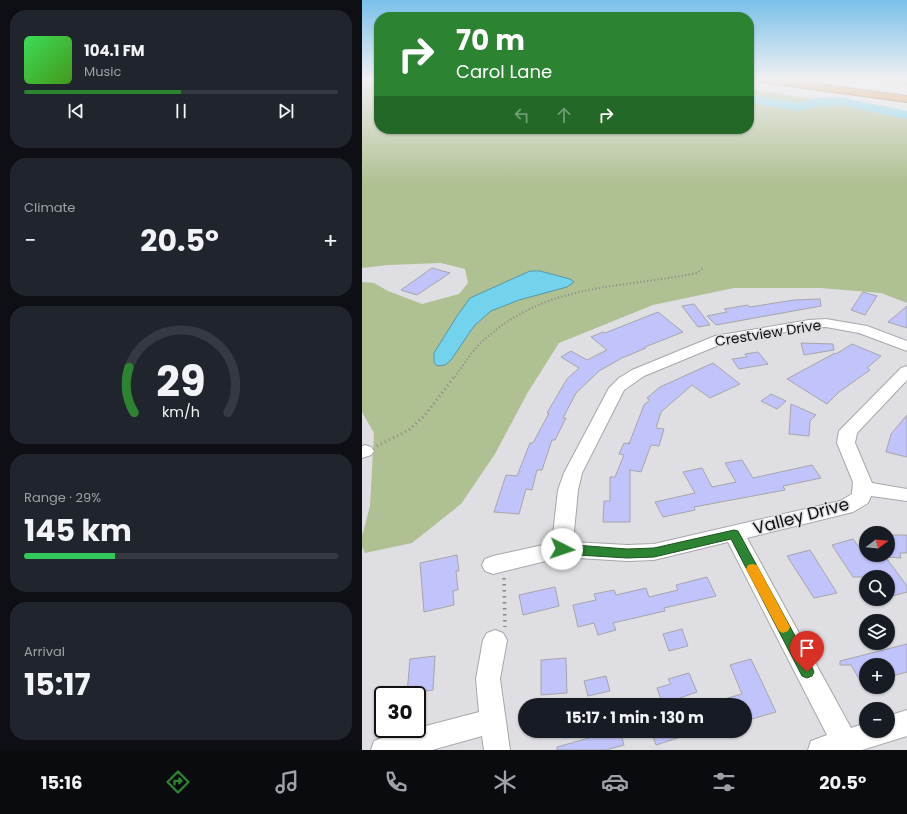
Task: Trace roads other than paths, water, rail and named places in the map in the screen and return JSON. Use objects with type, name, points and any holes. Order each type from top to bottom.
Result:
[{"type":"street","name":"Crestview Drive","points":[[562,549],[568,490],[573,473],[617,388],[638,373],[720,339],[809,324],[826,323],[862,329],[907,346]]},
{"type":"street","name":"Valley Drive","points":[[498,571],[562,549],[627,553],[654,552],[846,508],[861,498],[863,482],[846,443],[848,431],[907,372]]},
{"type":"street","points":[[862,488],[905,495]]},
{"type":"street","points":[[734,534],[833,746],[859,738]]},
{"type":"street","points":[[497,750],[488,679],[500,637]]},
{"type":"street","points":[[384,750],[492,720]]},
{"type":"street","points":[[895,727],[907,723]]},
{"type":"water","points":[[530,271],[540,271],[570,279],[574,282],[567,287],[519,300],[491,311],[474,326],[451,360],[445,365],[437,366],[434,362],[434,353],[470,298]]},
{"type":"waterway","points":[[902,114],[907,115]]}]
